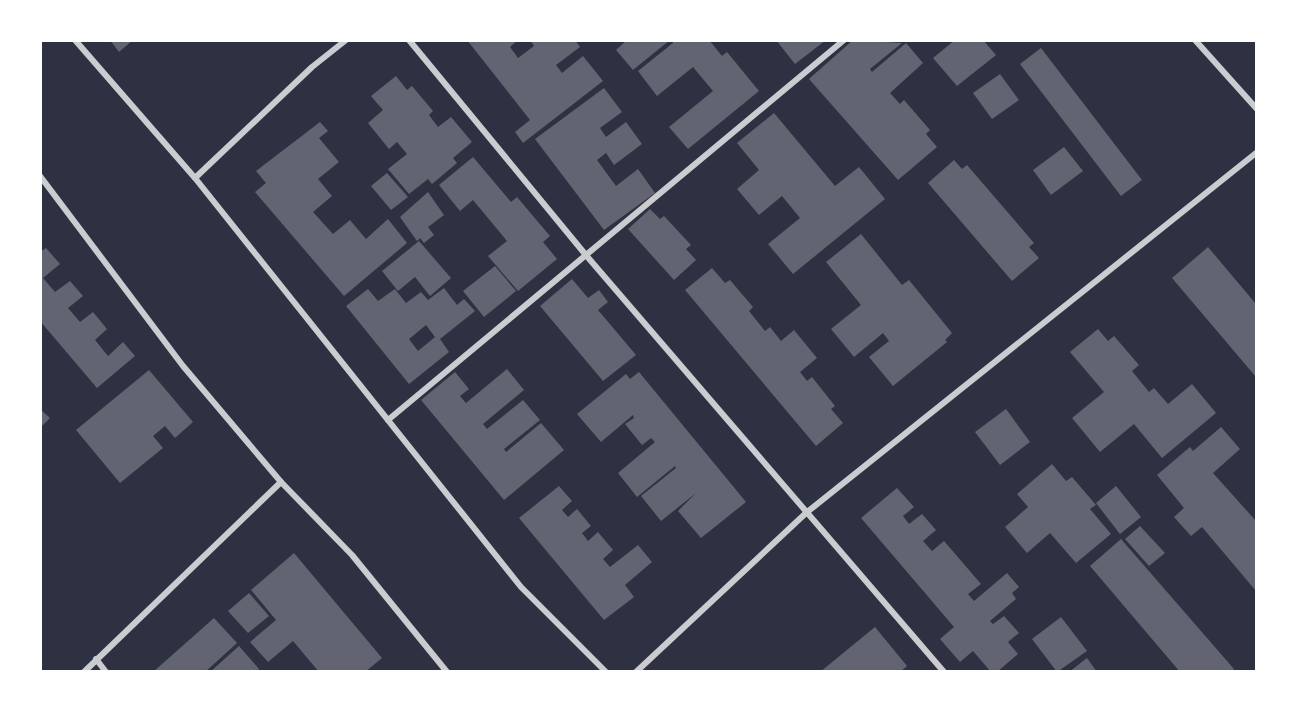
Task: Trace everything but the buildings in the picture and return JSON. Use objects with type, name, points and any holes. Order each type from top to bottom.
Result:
[{"type":"street","points":[[75,40],[195,178],[521,587],[606,672]]},
{"type":"street","points":[[195,178],[312,67],[346,40]]},
{"type":"street","points":[[409,40],[585,254],[944,672]]},
{"type":"street","points":[[388,420],[585,254],[739,130],[844,40]]},
{"type":"street","points":[[1195,40],[1257,108]]},
{"type":"street","points":[[636,672],[806,513],[1257,153]]},
{"type":"street","points":[[40,176],[183,366],[281,482],[352,555],[447,672]]},
{"type":"street","points":[[84,672],[281,482]]},
{"type":"street","points":[[96,659],[106,672]]}]
